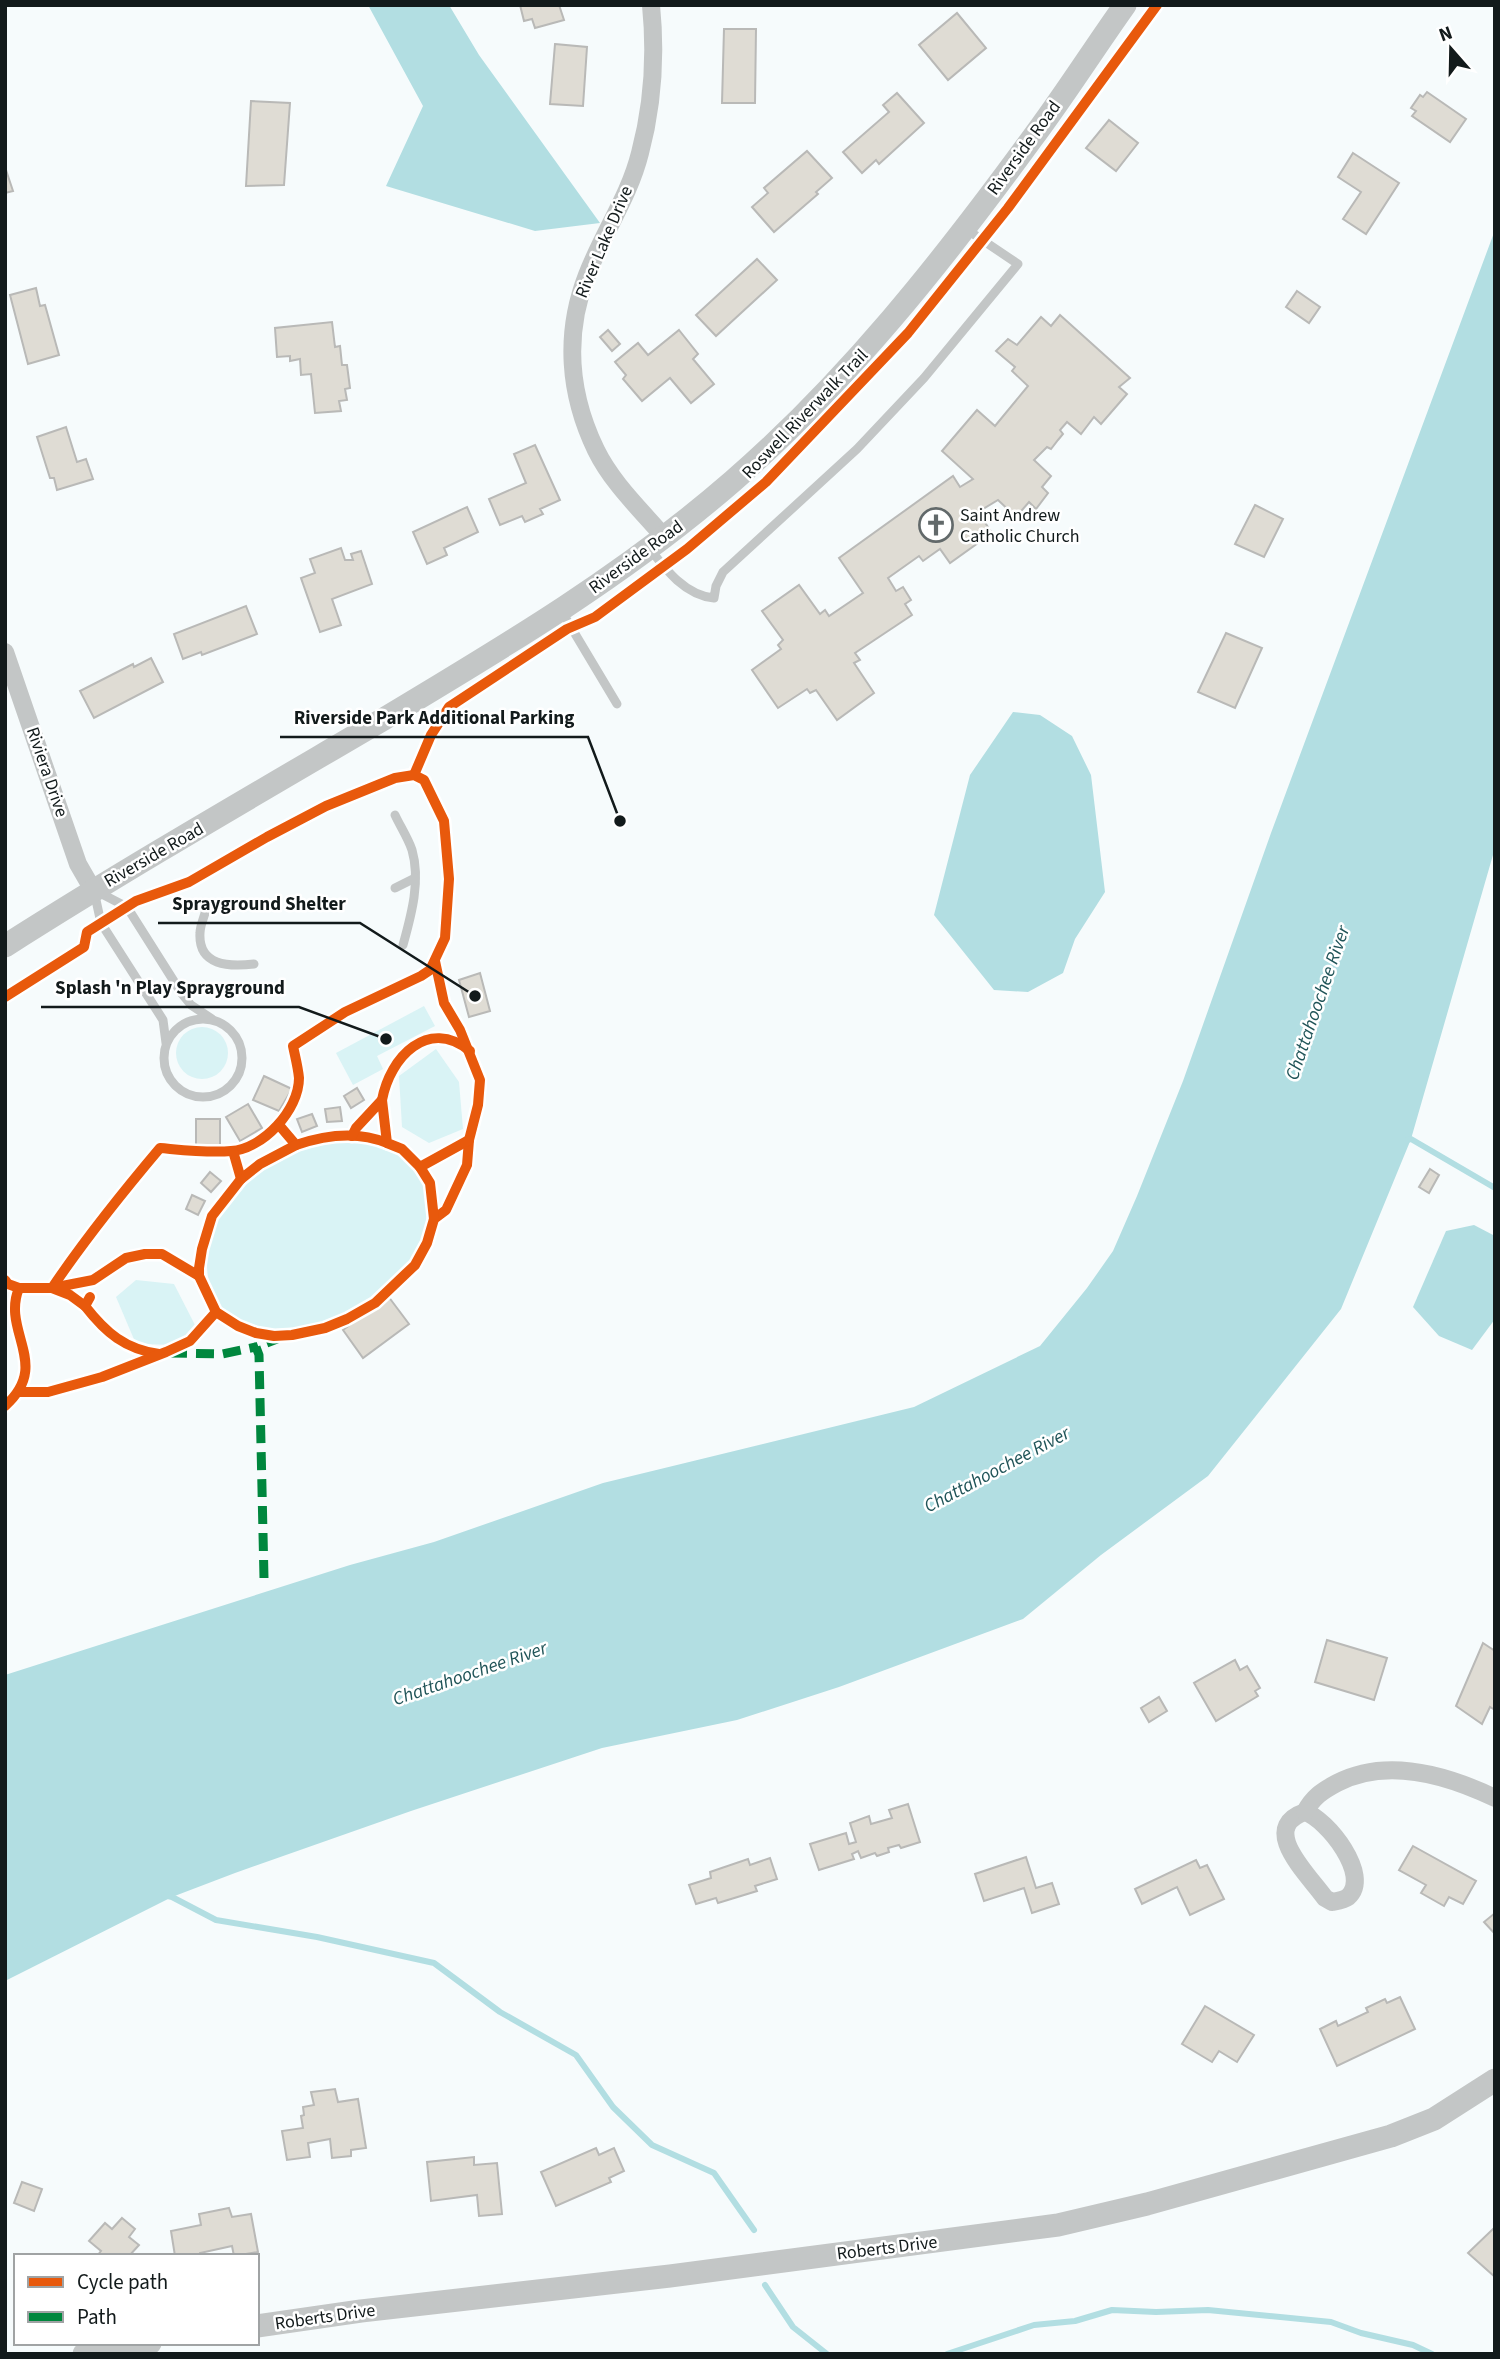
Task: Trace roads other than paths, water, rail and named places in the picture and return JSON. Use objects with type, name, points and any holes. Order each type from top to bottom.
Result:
[{"type":"street","name":"River Lake Drive","points":[[651,5],[654,40],[652,98],[640,155],[622,203],[587,274],[576,307],[571,342],[573,380],[582,418],[598,453],[657,544]]},
{"type":"street","name":"Riverside Road","points":[[5,946],[93,890],[505,646],[657,544],[735,480],[805,413],[897,313],[1033,138],[1125,5]]},
{"type":"street","name":"Riviera Drive","points":[[5,652],[78,864],[93,890]]},
{"type":"street","points":[[1305,1812],[1323,1822],[1342,1846],[1356,1875],[1354,1888],[1347,1898],[1332,1902],[1325,1898],[1285,1843],[1284,1831],[1288,1821],[1305,1812],[1311,1800],[1321,1791],[1349,1777],[1377,1770],[1416,1771],[1495,1798]]},
{"type":"street","name":"Roberts Drive","points":[[259,2326],[1058,2225],[1147,2204],[1391,2136],[1434,2119],[1495,2080]]},
{"type":"street","points":[[84,2354],[138,2345]]},
{"type":"lane","points":[[657,544],[671,575],[687,588],[714,598],[723,572],[857,449],[924,378],[1018,264],[965,228]]},
{"type":"lane","points":[[561,610],[617,704]]},
{"type":"lane","points":[[395,814],[412,851],[415,878],[412,911],[403,945]]},
{"type":"lane","points":[[396,888],[415,878]]},
{"type":"lane","points":[[93,890],[127,907],[191,1005],[229,1028],[239,1042],[243,1058],[240,1073],[231,1086],[218,1094],[202,1097],[187,1094],[172,1082],[164,1060],[166,1046],[163,1020],[101,923],[93,890]]},
{"type":"lane","points":[[206,911],[200,932],[202,950],[215,962],[232,967],[254,964]]},
{"type":"lane","points":[[166,1046],[173,1033],[183,1024],[199,1019],[215,1020]]},
{"type":"water","points":[[368,5],[449,5],[479,55],[600,223],[535,231],[386,186],[423,106]]},
{"type":"water","name":"Chattahoochee River","points":[[1495,230],[1495,848],[1411,1139],[1341,1309],[1208,1476],[1101,1555],[1023,1619],[839,1687],[737,1720],[602,1748],[235,1873],[172,1897],[5,1981],[5,1675],[350,1565],[434,1542],[603,1483],[914,1407],[1040,1346],[1113,1251],[1137,1196],[1183,1081],[1271,833]]},
{"type":"water","points":[[1013,712],[1040,715],[1072,736],[1091,775],[1105,892],[1075,939],[1063,973],[1028,992],[994,990],[934,915],[970,775]]},
{"type":"water","points":[[1474,1225],[1495,1236],[1495,1319],[1472,1350],[1439,1336],[1413,1307],[1446,1231]]},
{"type":"waterway","points":[[1405,1141],[1411,1139],[1495,1188]]},
{"type":"waterway","points":[[164,1895],[216,1920],[317,1937],[434,1963],[500,2012],[576,2055],[613,2107],[652,2145],[714,2173],[754,2230]]},
{"type":"waterway","points":[[765,2285],[793,2327],[827,2354]]},
{"type":"waterway","points":[[947,2354],[1034,2325],[1075,2321],[1112,2310],[1208,2310],[1331,2322],[1361,2333],[1413,2345],[1432,2354]]},
{"type":"place","name":"Saint Andrew Catholic Church","points":[[936,525]]},
{"type":"place","name":"Riverside Park Additional Parking","points":[[620,821]]},
{"type":"place","name":"Sprayground Shelter","points":[[475,996]]},
{"type":"place","name":"Splash 'n Play Sprayground","points":[[386,1039]]}]
